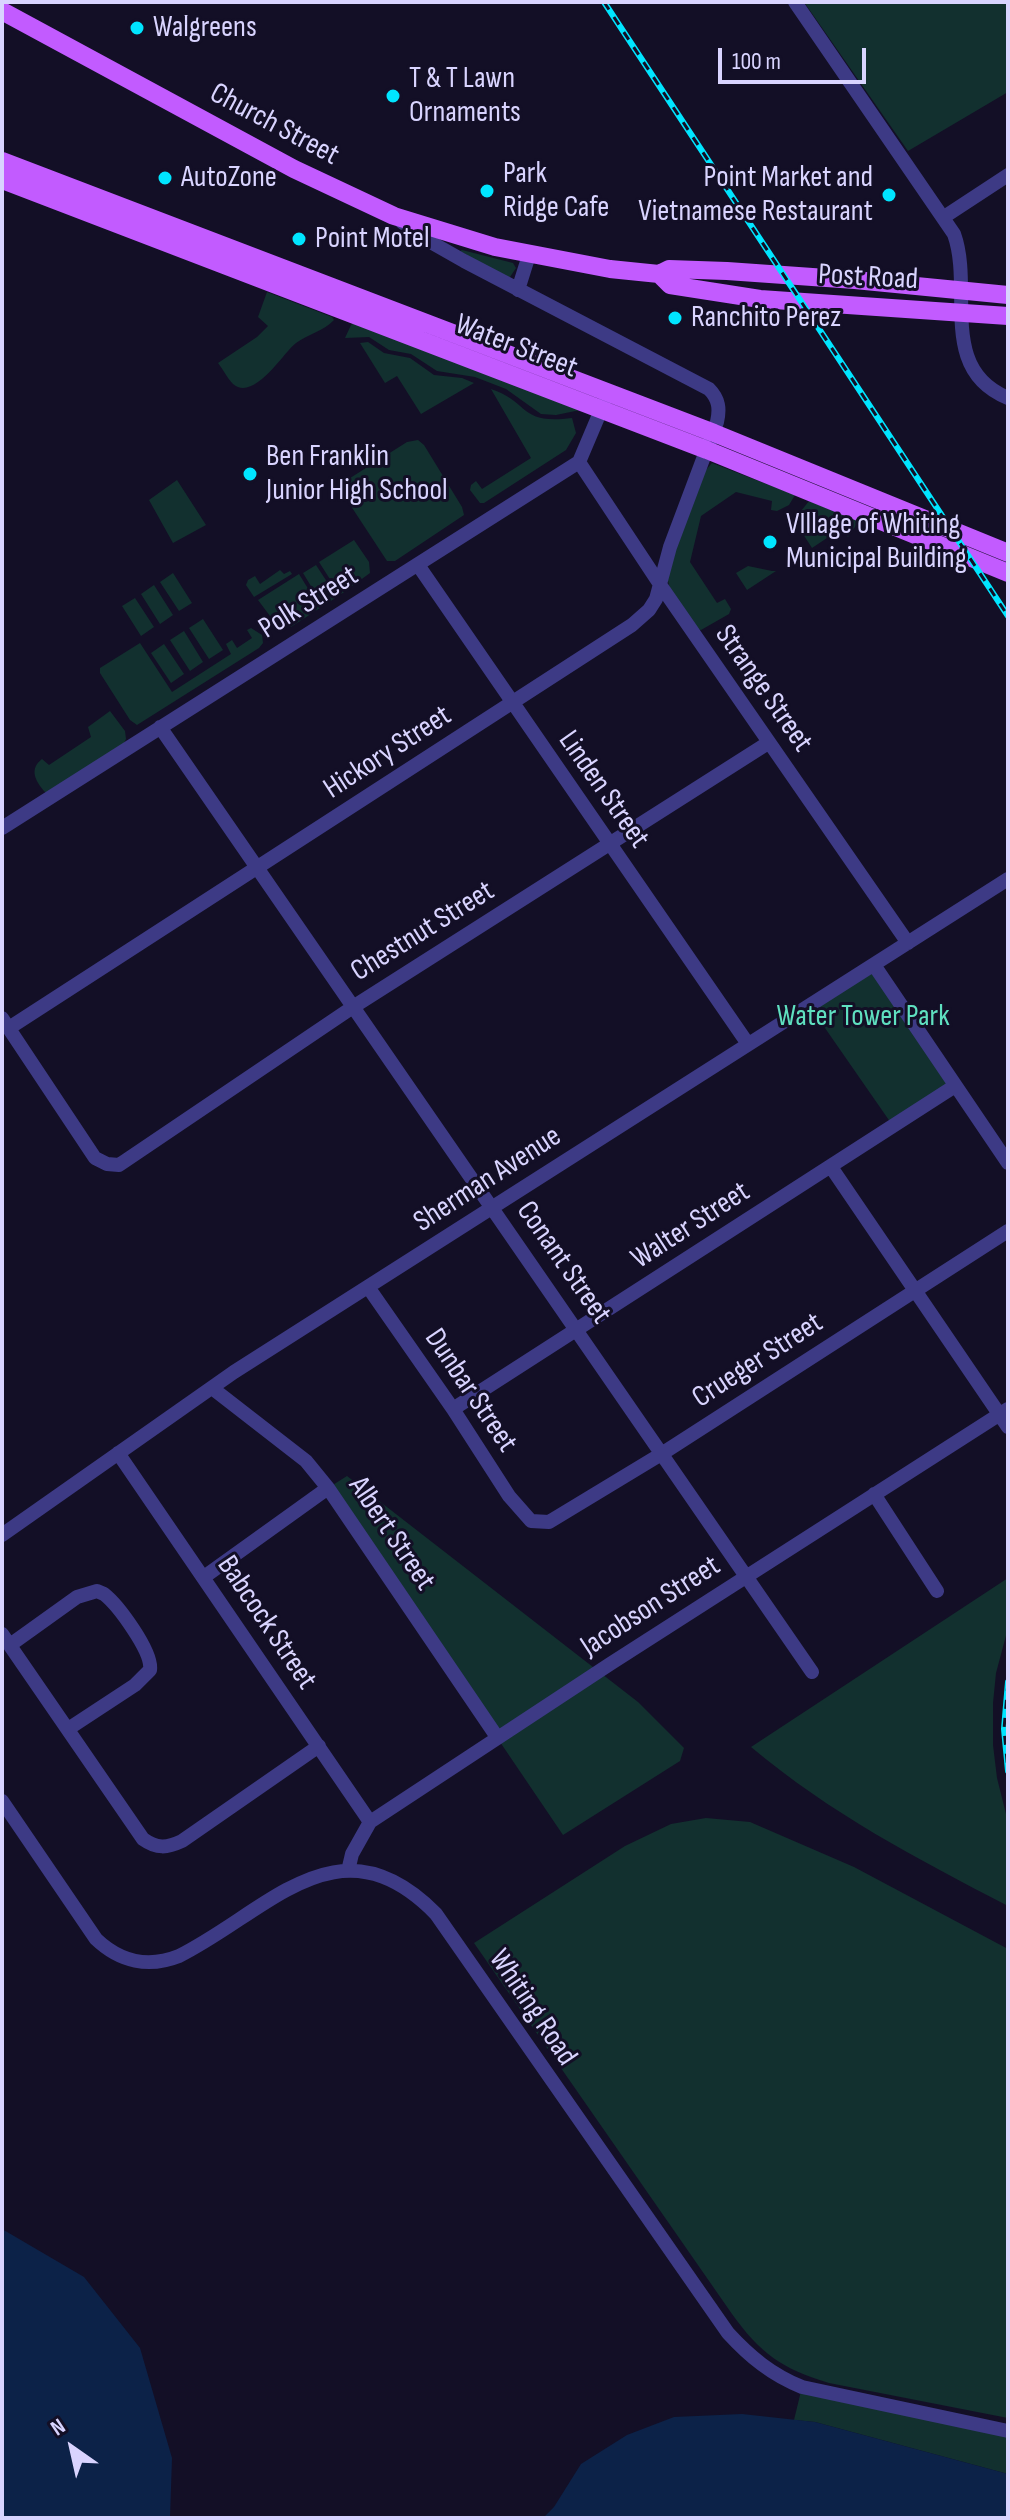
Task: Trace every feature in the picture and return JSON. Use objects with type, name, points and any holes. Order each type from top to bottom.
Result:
[{"type":"main road","name":"Church Street","points":[[2,11],[294,169],[394,216]]},
{"type":"main road","name":"Water Street","points":[[2,161],[710,442],[1008,553]]},
{"type":"main road","name":"Water Street","points":[[2,180],[605,401]]},
{"type":"main road","points":[[394,216],[529,255],[659,274]]},
{"type":"main road","name":"Post Road","points":[[1008,295],[855,280],[669,269],[659,274],[670,285],[725,294],[1008,316]]},
{"type":"main road","name":"Water Street","points":[[710,442],[1008,573]]},
{"type":"street","points":[[795,2],[954,234],[961,258],[962,340],[970,363],[990,387],[1008,398]]},
{"type":"street","points":[[944,217],[1008,175]]},
{"type":"street","name":"Church Street","points":[[394,216],[427,240],[518,290],[709,389],[719,408],[710,442]]},
{"type":"street","points":[[518,290],[529,255]]},
{"type":"street","points":[[579,462],[605,401]]},
{"type":"street","name":"Hickory Street","points":[[6,1023],[258,867],[632,625],[649,610],[661,586],[670,547],[710,442]]},
{"type":"street","name":"Polk Street","points":[[2,828],[579,462]]},
{"type":"street","name":"Strange Street","points":[[579,462],[768,743],[908,943]]},
{"type":"street","name":"Linden Street","points":[[418,565],[748,1044]]},
{"type":"street","name":"Conant Street","points":[[160,727],[812,1672]]},
{"type":"street","name":"Chestnut Street","points":[[6,1023],[95,1158],[119,1165],[353,1007],[768,743]]},
{"type":"street","name":"Sherman Avenue","points":[[2,1535],[212,1388],[1008,879]]},
{"type":"street","points":[[874,965],[1008,1163]]},
{"type":"street","name":"Walter Street","points":[[453,1409],[955,1086]]},
{"type":"street","points":[[831,1167],[1005,1417]]},
{"type":"street","name":"Crueger Street","points":[[531,1521],[549,1522],[562,1516],[1008,1231]]},
{"type":"street","name":"Dunbar Street","points":[[368,1287],[509,1496],[531,1521]]},
{"type":"street","name":"Albert Street","points":[[212,1388],[306,1461],[328,1488],[497,1737]]},
{"type":"street","name":"Jacobson Street","points":[[348,1871],[352,1854],[370,1822],[874,1494],[1005,1417]]},
{"type":"street","name":"Babcock Street","points":[[118,1453],[370,1822]]},
{"type":"street","points":[[204,1577],[328,1488]]},
{"type":"street","points":[[874,1494],[937,1591]]},
{"type":"street","points":[[68,1729],[135,1685],[150,1670],[148,1654],[115,1604],[104,1594],[86,1593],[6,1640],[143,1839],[152,1846],[161,1847],[182,1841],[319,1746]]},
{"type":"street","name":"Whiting Road","points":[[2,1801],[96,1939],[104,1947],[137,1962],[161,1962],[179,1956],[291,1886],[315,1877],[348,1871],[372,1874],[416,1895],[436,1914],[728,2333],[758,2362],[802,2387],[1008,2431]]},
{"type":"green space","points":[[804,2],[1008,2],[1008,92],[908,151]]},
{"type":"green space","points":[[462,250],[513,263],[516,268],[508,280]]},
{"type":"green space","points":[[267,292],[334,320],[296,343],[259,382],[241,388],[233,384],[218,363],[268,326],[258,317]]},
{"type":"green space","points":[[355,322],[580,410],[556,415],[541,414],[506,389],[475,377],[437,371],[411,354],[389,350],[369,337],[345,338]]},
{"type":"green space","points":[[368,342],[384,353],[410,358],[434,375],[462,378],[474,383],[421,414],[397,376],[385,383],[360,343]]},
{"type":"green space","points":[[491,389],[504,394],[533,415],[572,418],[576,433],[566,450],[480,503],[470,490],[471,485],[476,481],[482,489],[531,458]]},
{"type":"green space","points":[[418,440],[424,445],[464,515],[395,561],[387,561],[345,497],[343,486],[347,480],[407,442]]},
{"type":"green space","points":[[712,463],[795,495],[789,505],[777,511],[771,510],[772,501],[736,492],[701,516],[690,562],[717,603],[725,599],[731,609],[729,614],[701,630],[672,593],[668,567],[704,472]]},
{"type":"green space","points":[[177,480],[206,525],[173,543],[149,500]]},
{"type":"green space","points":[[809,501],[859,521],[848,537],[842,528],[812,548],[794,520]]},
{"type":"green space","points":[[354,540],[369,562],[370,573],[340,595],[319,562]]},
{"type":"green space","points":[[316,565],[337,597],[323,606],[303,573]]},
{"type":"green space","points":[[748,566],[776,571],[747,590],[736,573]]},
{"type":"green space","points":[[280,570],[284,574],[290,571],[292,574],[254,597],[246,585],[248,580],[255,576],[260,584]]},
{"type":"green space","points":[[173,573],[192,603],[179,611],[160,582]]},
{"type":"green space","points":[[299,574],[320,608],[291,627],[279,628],[258,600]]},
{"type":"green space","points":[[154,585],[173,615],[160,624],[141,594]]},
{"type":"green space","points":[[135,598],[154,627],[141,636],[122,606]]},
{"type":"green space","points":[[203,619],[223,650],[209,659],[189,628]]},
{"type":"green space","points":[[251,628],[262,635],[263,643],[259,648],[137,725],[130,720],[100,673],[100,668],[140,643],[172,692],[231,654],[226,644],[232,640],[237,648],[252,638],[247,630]]},
{"type":"green space","points":[[184,631],[203,662],[190,671],[170,640]]},
{"type":"green space","points":[[164,644],[184,674],[171,683],[151,653]]},
{"type":"green space","points":[[110,711],[125,731],[123,745],[45,792],[35,775],[38,763],[42,759],[49,765],[91,737],[88,727]]},
{"type":"green space","name":"Water Tower Park","points":[[874,965],[955,1086],[893,1126],[809,1005]]},
{"type":"green space","points":[[347,1476],[638,1702],[684,1748],[680,1761],[563,1835],[328,1488]]},
{"type":"green space","points":[[1008,1578],[1008,1628],[996,1673],[993,1745],[1008,1822],[1008,1906],[843,1814],[751,1747]]},
{"type":"green space","points":[[706,1818],[750,1822],[854,1867],[1008,1949],[1008,2418],[829,2383],[798,2372],[773,2358],[752,2339],[732,2314],[474,1943],[625,1846],[671,1824]]},
{"type":"green space","points":[[802,2387],[1008,2431],[1008,2474],[815,2422],[794,2420]]},
{"type":"water","points":[[2,2229],[84,2277],[140,2348],[172,2458],[170,2518],[2,2518]]},
{"type":"water","points":[[742,2414],[815,2422],[1008,2474],[1008,2518],[543,2518],[554,2507],[581,2464],[627,2435],[674,2417]]},
{"type":"railway","points":[[604,2],[1008,616]]},
{"type":"railway","points":[[1008,1682],[1004,1729],[1008,1771]]},
{"type":"place","name":"Walgreens","points":[[137,28]]},
{"type":"place","name":"T & T Lawn Ornaments","points":[[393,96]]},
{"type":"place","name":"AutoZone","points":[[165,178]]},
{"type":"place","name":"Park Ridge Cafe","points":[[487,191]]},
{"type":"place","name":"Point Market and Vietnamese Restaurant","points":[[889,195]]},
{"type":"place","name":"Point Motel","points":[[299,239]]},
{"type":"place","name":"Ranchito Perez","points":[[675,318]]},
{"type":"place","name":"Ben Franklin Junior High School","points":[[250,474]]},
{"type":"place","name":"VIllage of Whiting Municipal Building","points":[[770,542]]}]
